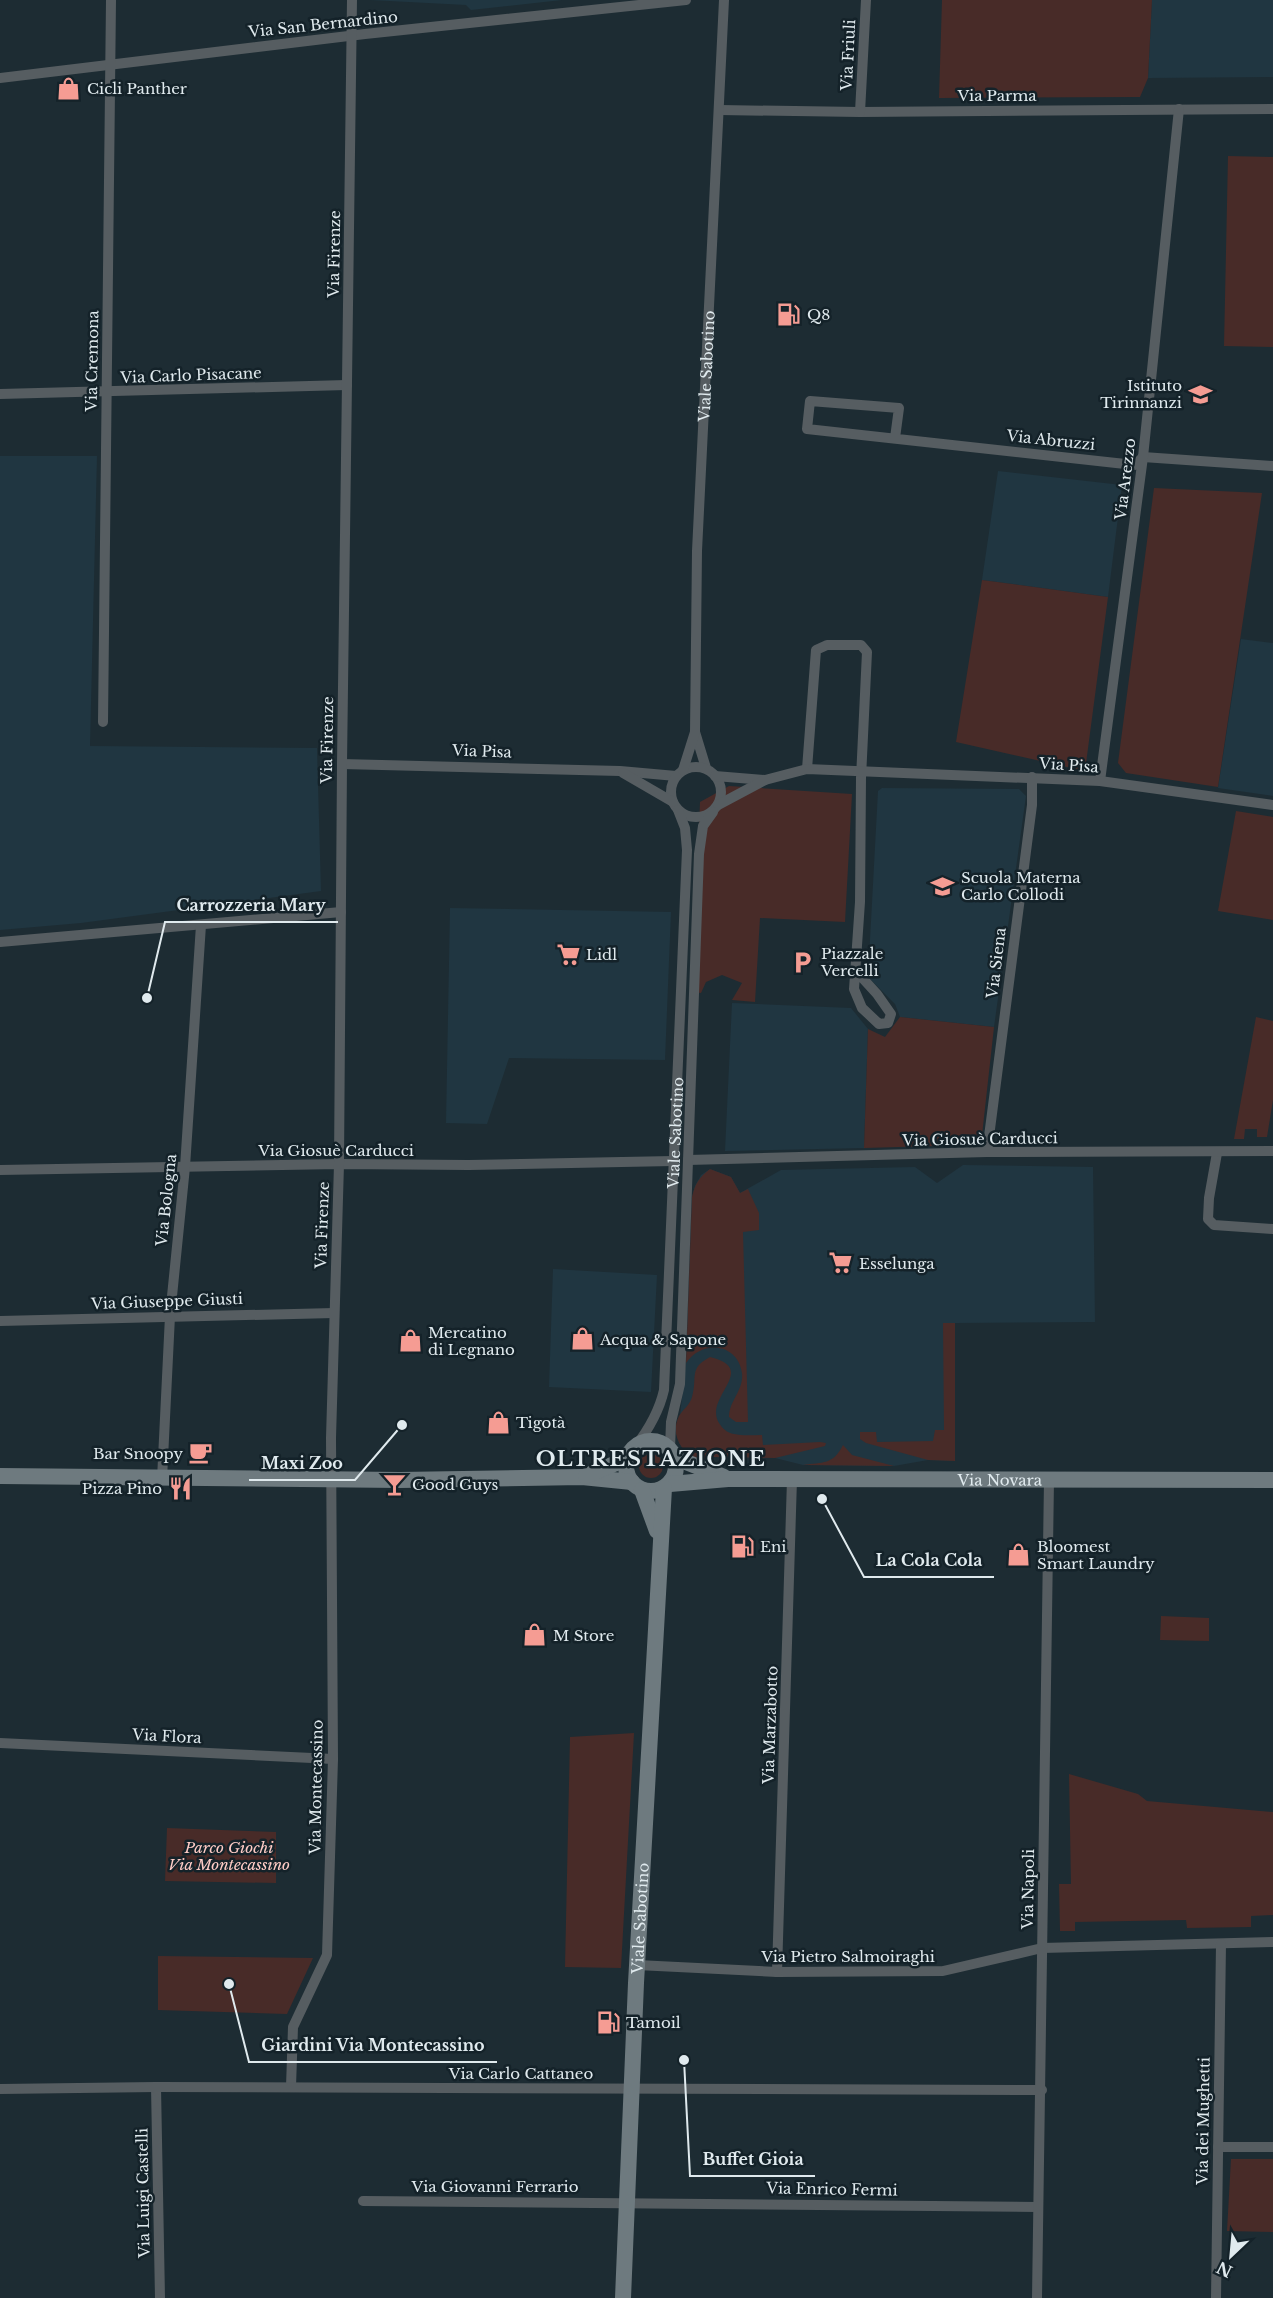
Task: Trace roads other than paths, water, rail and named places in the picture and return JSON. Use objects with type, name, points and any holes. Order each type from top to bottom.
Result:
[{"type":"street","name":"Via Cremona","points":[[103,722],[111,0]]},
{"type":"street","name":"Via Firenze","points":[[331,1480],[339,1164],[352,0]]},
{"type":"street","name":"Via San Bernardino","points":[[0,78],[110,63],[686,0]]},
{"type":"street","name":"Viale Sabotino","points":[[706,768],[695,732],[697,551],[724,0]]},
{"type":"street","name":"Via Friuli","points":[[860,112],[866,0]]},
{"type":"street","name":"Via Arezzo","points":[[1100,781],[1143,457],[1179,108]]},
{"type":"street","name":"Via Parma","points":[[720,110],[860,112],[1273,109]]},
{"type":"street","name":"Via Carlo Pisacane","points":[[0,394],[347,385]]},
{"type":"street","name":"Via Abruzzi","points":[[896,438],[899,408],[810,401],[807,429],[1135,465],[1143,457],[1273,466]]},
{"type":"street","points":[[807,769],[816,650],[827,645],[861,645],[867,652],[860,902],[854,989],[862,1008],[879,1024],[888,1023],[891,1014],[885,1004],[856,971]]},
{"type":"street","name":"Viale Sabotino","points":[[680,773],[695,732]]},
{"type":"street","name":"Via Pisa","points":[[342,764],[680,773]]},
{"type":"street","points":[[692,766],[706,768],[716,776],[721,789],[716,808],[704,816],[691,817],[675,806],[671,793],[680,773],[692,766]]},
{"type":"street","name":"Via Pisa","points":[[716,808],[765,780],[807,769],[1100,781],[1273,805]]},
{"type":"street","name":"Via Pisa","points":[[620,771],[675,806]]},
{"type":"street","name":"Via Pisa","points":[[716,776],[765,780]]},
{"type":"street","name":"Via Siena","points":[[987,1152],[1032,805],[1032,777]]},
{"type":"street","name":"Viale Sabotino","points":[[632,1450],[649,1429],[664,1390],[687,850],[685,828],[675,806]]},
{"type":"street","name":"Viale Sabotino","points":[[673,1453],[671,1422],[680,1384],[699,854],[703,826],[716,808]]},
{"type":"street","points":[[0,942],[341,912]]},
{"type":"street","name":"Via Bologna","points":[[162,1479],[170,1316],[185,1167],[201,925]]},
{"type":"street","name":"Via Giosuè Carducci","points":[[688,1160],[987,1152],[1217,1153],[1273,1151]]},
{"type":"street","points":[[1217,1153],[1208,1219],[1214,1225],[1273,1229]]},
{"type":"street","name":"Via Giosuè Carducci","points":[[0,1170],[673,1161]]},
{"type":"street","name":"Via Giuseppe Giusti","points":[[0,1321],[334,1313]]},
{"type":"street","points":[[0,1476],[331,1480],[582,1477],[637,1486],[649,1492],[667,1486],[676,1472],[673,1453],[664,1444],[649,1441],[632,1450],[614,1464],[582,1477]]},
{"type":"street","points":[[632,1450],[626,1469],[637,1486]]},
{"type":"street","name":"Via Novara","points":[[673,1453],[728,1479]]},
{"type":"street","name":"Via Novara","points":[[667,1486],[728,1479],[1273,1480]]},
{"type":"street","name":"Via Marzabotto","points":[[777,1972],[792,1479]]},
{"type":"street","name":"Via Montecassino","points":[[291,2087],[293,2027],[327,1955],[333,1759],[331,1480]]},
{"type":"street","name":"Via Napoli","points":[[1037,2298],[1042,2090],[1049,1480]]},
{"type":"street","name":"Viale Sabotino","points":[[637,1486],[659,1540]]},
{"type":"street","name":"Viale Sabotino","points":[[624,2298],[626,2202],[659,1540],[667,1486]]},
{"type":"street","name":"Via Flora","points":[[0,1743],[333,1759]]},
{"type":"street","name":"Via Pietro Salmoiraghi","points":[[637,1965],[777,1972],[943,1971],[1042,1948],[1273,1942]]},
{"type":"street","name":"Via dei Mughetti","points":[[1216,2298],[1221,1944]]},
{"type":"street","name":"Via Luigi Castelli","points":[[156,2087],[160,2298]]},
{"type":"street","name":"Via Carlo Cattaneo","points":[[0,2089],[291,2087],[1042,2090]]},
{"type":"street","points":[[1218,2147],[1273,2147]]},
{"type":"street","name":"Via Giovanni Ferrario","points":[[363,2201],[626,2202]]},
{"type":"street","name":"Via Enrico Fermi","points":[[626,2202],[1038,2207]]},
{"type":"place","name":"Cicli Panther","points":[[69,88]]},
{"type":"place","name":"Q8","points":[[789,314]]},
{"type":"place","name":"Istituto Tirinnanzi","points":[[1200,394]]},
{"type":"place","name":"Scuola Materna Carlo Collodi","points":[[943,886]]},
{"type":"place","name":"Lidl","points":[[568,954]]},
{"type":"place","name":"Piazzale Vercelli","points":[[803,962]]},
{"type":"place","name":"Carrozzeria Mary","points":[[147,998]]},
{"type":"place","name":"Esselunga","points":[[841,1263]]},
{"type":"place","name":"Acqua & Sapone","points":[[582,1339]]},
{"type":"place","name":"Mercatino di Legnano","points":[[410,1341]]},
{"type":"place","name":"Tigotà","points":[[498,1422]]},
{"type":"place","name":"Maxi Zoo","points":[[402,1425]]},
{"type":"place","name":"Bar Snoopy","points":[[201,1453]]},
{"type":"place","name":"Good Guys","points":[[394,1484]]},
{"type":"place","name":"Pizza Pino","points":[[180,1488]]},
{"type":"place","name":"La Cola Cola","points":[[822,1499]]},
{"type":"place","name":"Eni","points":[[742,1546]]},
{"type":"place","name":"Bloomest Smart Laundry","points":[[1019,1555]]},
{"type":"place","name":"M Store","points":[[535,1635]]},
{"type":"place","name":"Giardini Via Montecassino","points":[[229,1984]]},
{"type":"place","name":"Tamoil","points":[[608,2022]]},
{"type":"place","name":"Buffet Gioia","points":[[684,2060]]},
{"type":"district","name":"OLTRESTAZIONE","points":[[651,1459]]},
{"type":"park label","name":"Parco Giochi Via Montecassino","points":[[229,1856]]}]
